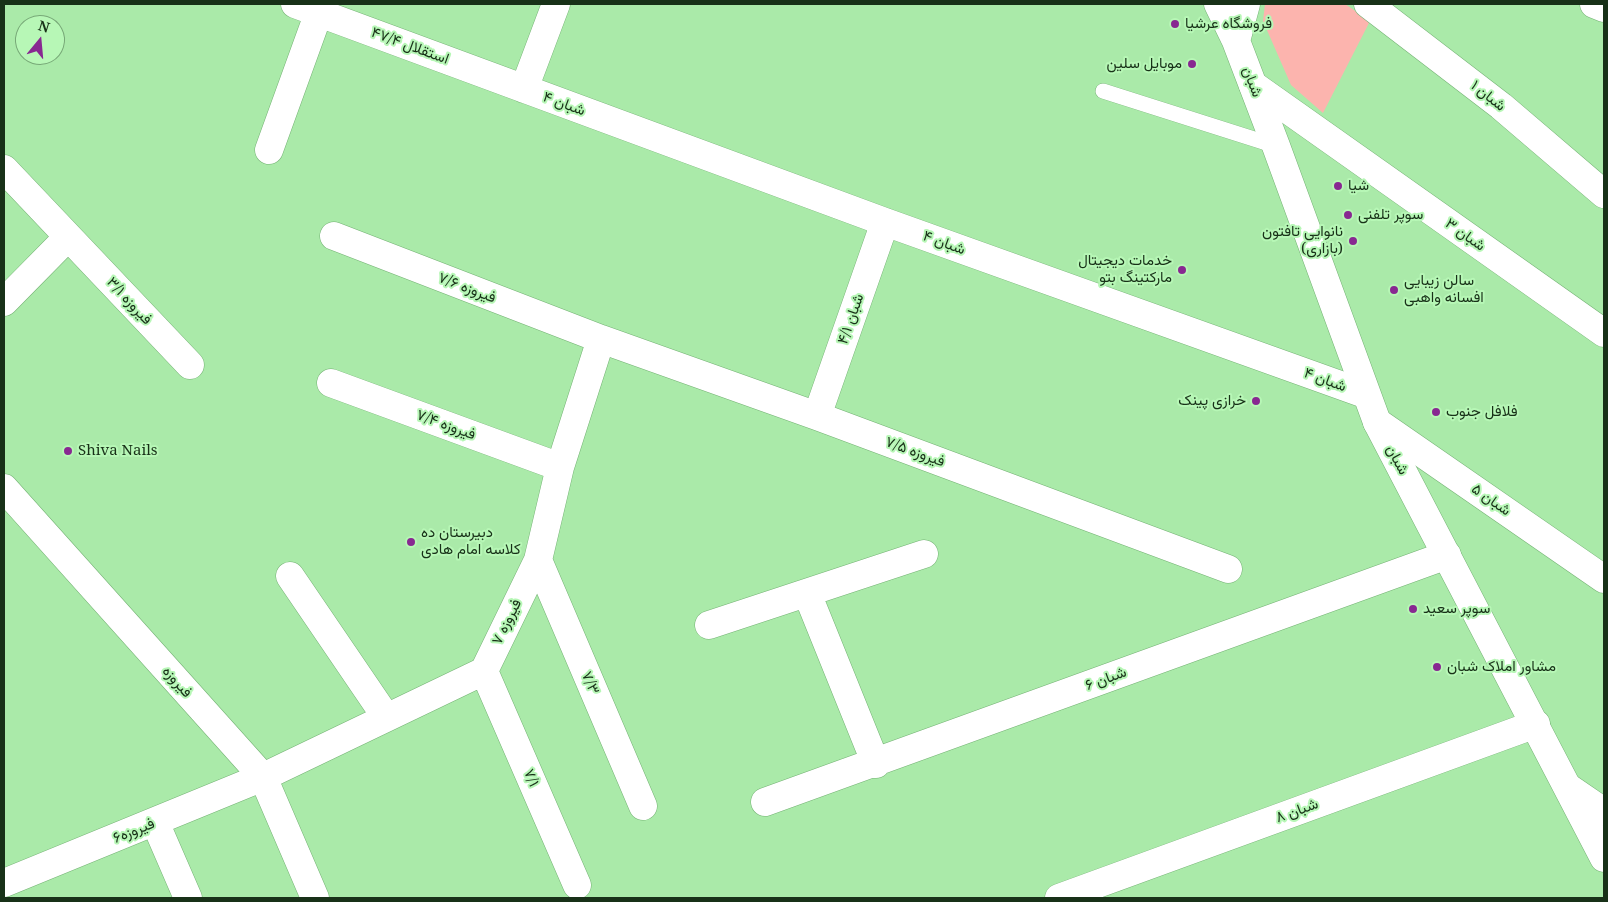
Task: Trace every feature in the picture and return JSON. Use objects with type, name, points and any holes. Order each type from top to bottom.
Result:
[{"type":"street","points":[[524,89],[556,4]]},
{"type":"street","name":"شبان","points":[[1218,4],[1236,41],[1253,85],[1365,394],[1377,422],[1536,724],[1604,858]]},
{"type":"street","points":[[1236,41],[1246,4]]},
{"type":"street","name":"۱ شبان","points":[[1368,4],[1501,106],[1604,194]]},
{"type":"street","points":[[1594,4],[1604,8]]},
{"type":"street","points":[[269,150],[307,8]]},
{"type":"street","name":"۴۷/۴ استقلال","points":[[307,8],[524,89]]},
{"type":"street","name":"۳ شبان","points":[[1253,85],[1604,333]]},
{"type":"street","name":"۴ شبان","points":[[524,89],[885,222],[1365,394]]},
{"type":"street","name":"۳/۱ فیروزه","points":[[4,169],[190,365]]},
{"type":"street","name":"۴/۱ شبان","points":[[817,416],[885,222]]},
{"type":"street","name":"۷/۶ فیروزه","points":[[334,236],[601,339]]},
{"type":"street","points":[[4,302],[68,237]]},
{"type":"street","name":"۷/۵ فیروزه","points":[[601,339],[817,416],[1228,569]]},
{"type":"street","name":"۷ فیروزه","points":[[484,670],[538,560],[560,467],[601,339]]},
{"type":"street","name":"۷/۴ فیروزه","points":[[331,383],[560,467]]},
{"type":"street","name":"۵ شبان","points":[[1377,422],[1604,579]]},
{"type":"street","name":"فیروزه","points":[[4,488],[263,777],[315,898]]},
{"type":"street","points":[[709,624],[924,554]]},
{"type":"street","name":"۶ شبان","points":[[765,802],[876,764],[1447,555]]},
{"type":"street","name":"۷/۳","points":[[538,560],[643,806]]},
{"type":"street","points":[[290,576],[386,717]]},
{"type":"street","points":[[807,593],[876,764]]},
{"type":"street","points":[[263,777],[484,670]]},
{"type":"street","name":"۷/۱","points":[[484,670],[577,885]]},
{"type":"street","name":"۸ شبان","points":[[1059,898],[1536,724]]},
{"type":"street","name":"فیروزه۶","points":[[4,883],[263,777]]},
{"type":"street","points":[[1569,788],[1604,812]]},
{"type":"street","points":[[155,822],[188,898]]},
{"type":"lane","points":[[1102,91],[1276,146]]},
{"type":"shaded area","points":[[1265,4],[1345,4],[1370,21],[1323,113],[1291,85],[1263,21]]},
{"type":"place","name":"فروشگاه عرشیا","points":[[1175,24]]},
{"type":"place","name":"موبایل سلین","points":[[1192,64]]},
{"type":"place","name":"شیا","points":[[1338,186]]},
{"type":"place","name":"سوپر تلفنی","points":[[1348,215]]},
{"type":"place","name":"نانوایی تافتون (بازاری)","points":[[1353,241]]},
{"type":"place","name":"خدمات دیجیتال مارکتینگ بتو","points":[[1182,270]]},
{"type":"place","name":"سالن زیبایی افسانه واهبی","points":[[1394,290]]},
{"type":"place","name":"خرازی پینک","points":[[1256,401]]},
{"type":"place","name":"فلافل جنوب","points":[[1436,412]]},
{"type":"place","name":"Shiva Nails","points":[[68,451]]},
{"type":"place","name":"دبیرستان ده کلاسه امام هادی","points":[[411,542]]},
{"type":"place","name":"سوپر سعید","points":[[1413,609]]},
{"type":"place","name":"مشاور املاک شبان","points":[[1437,667]]}]
